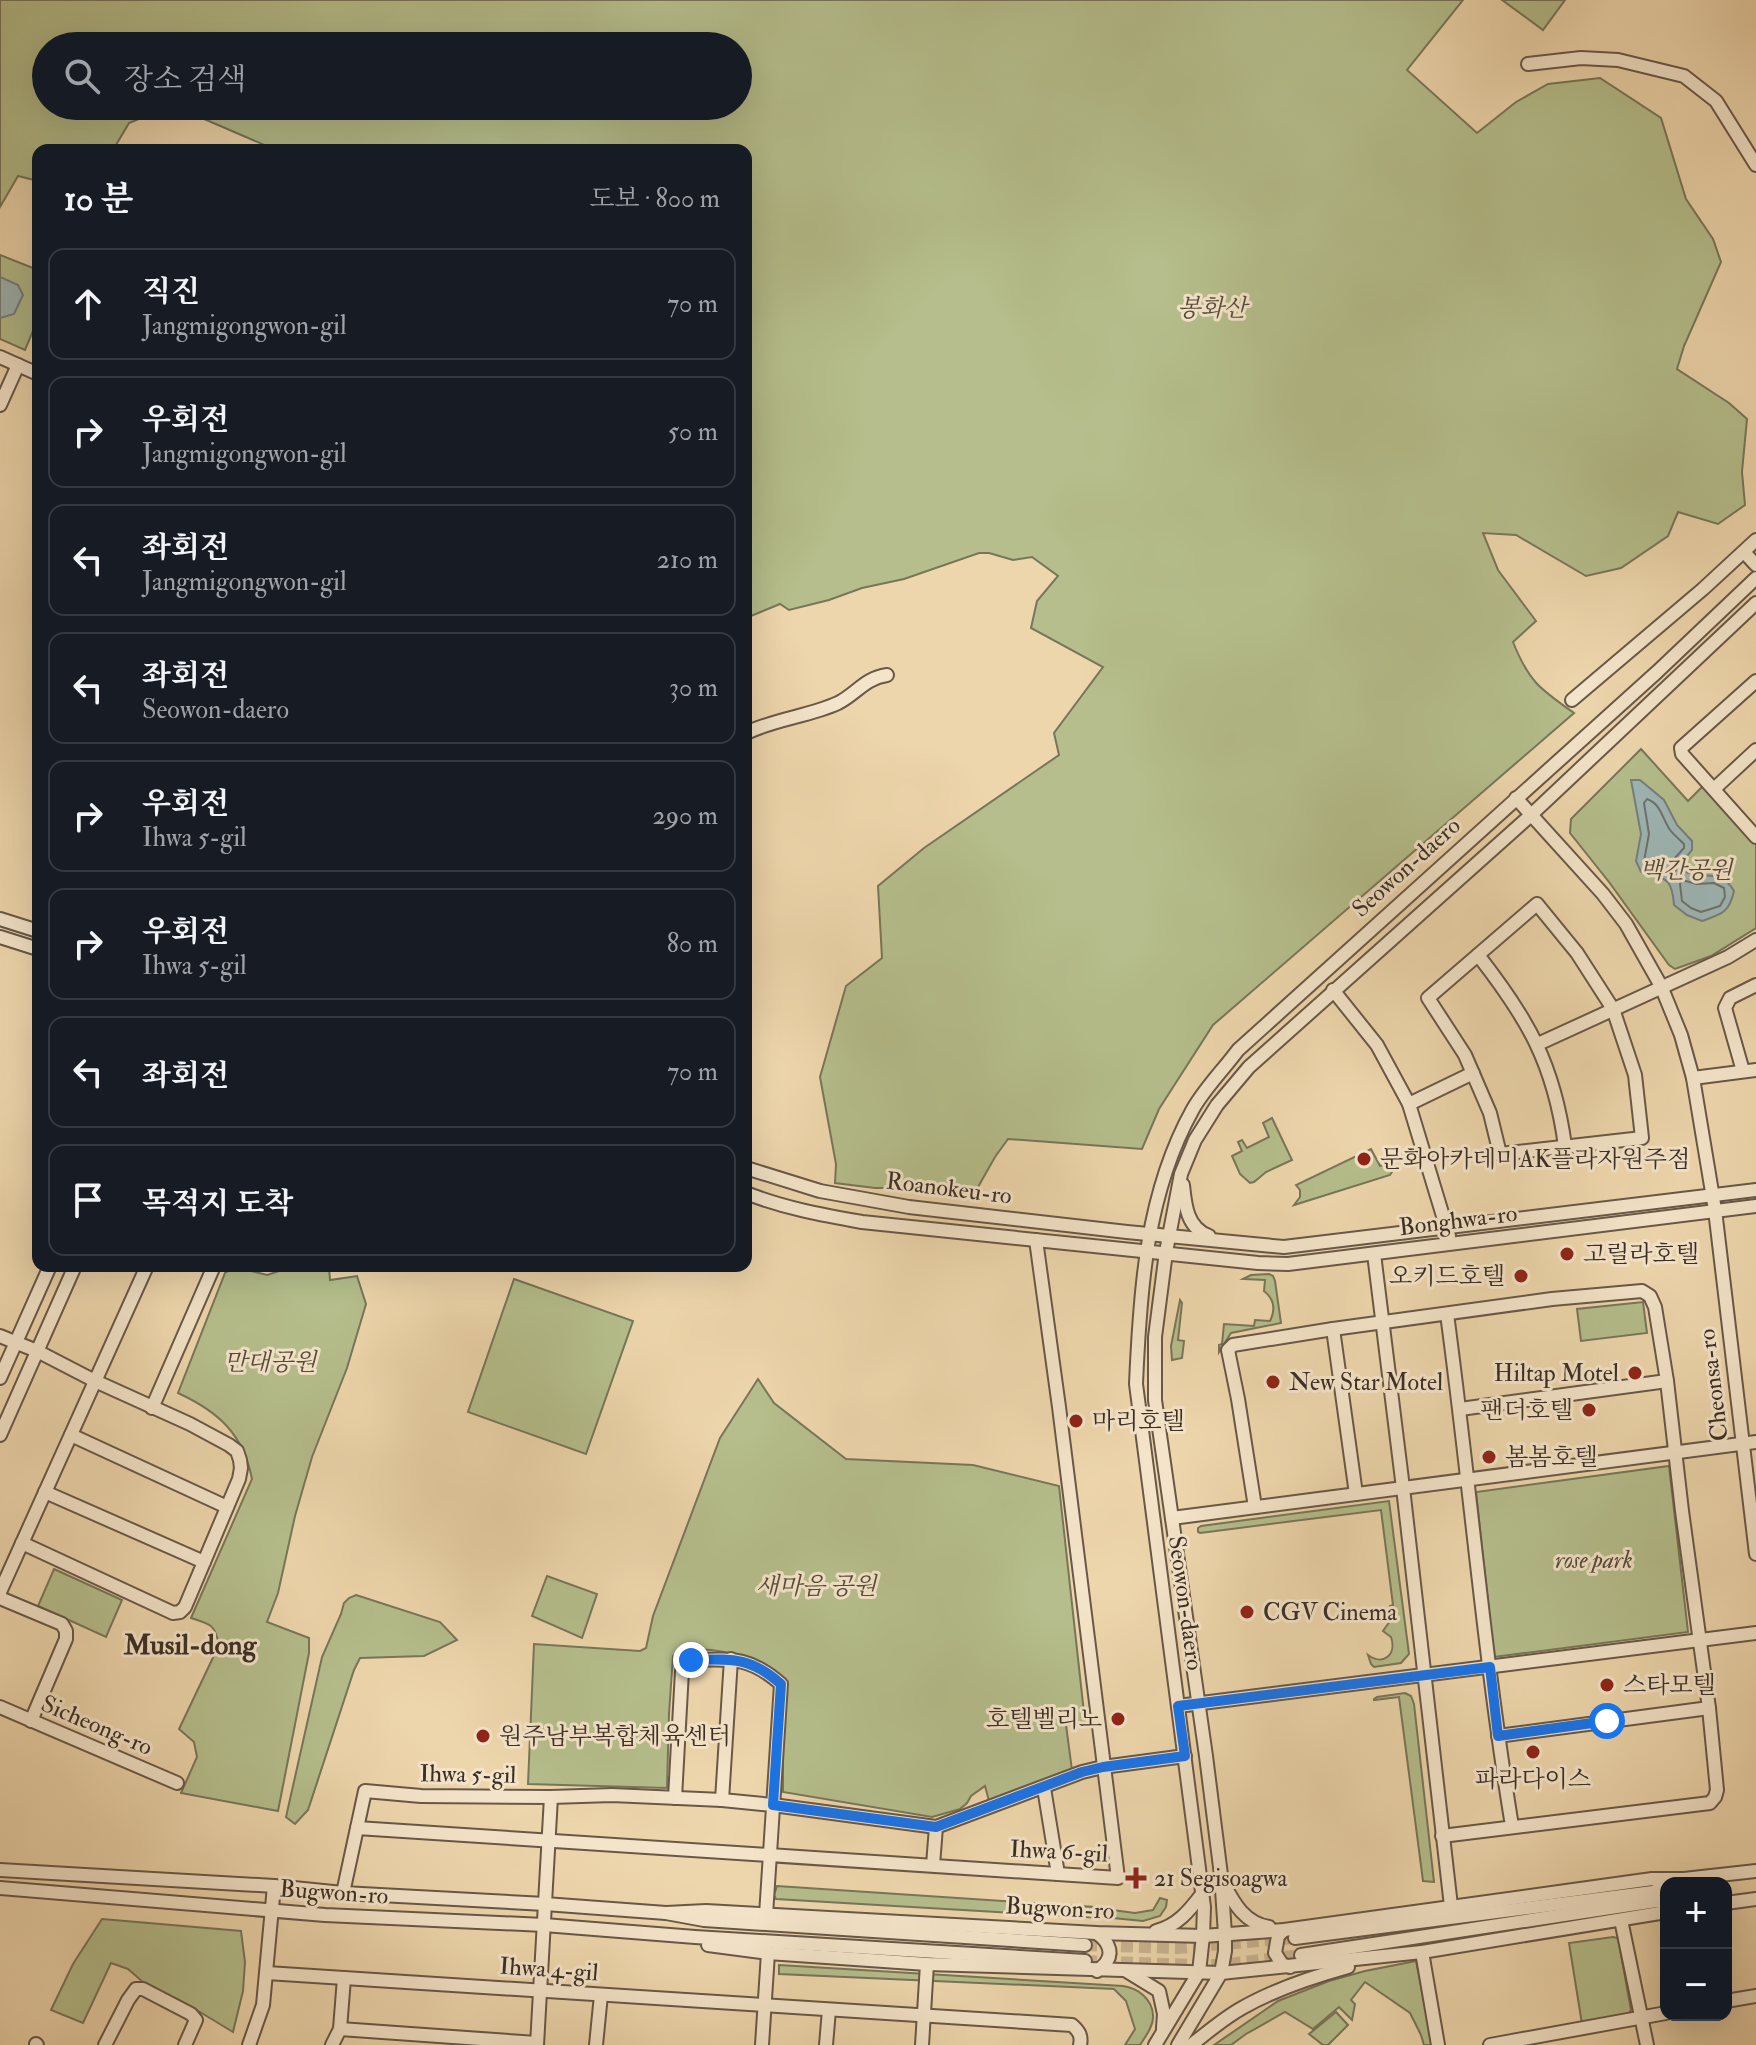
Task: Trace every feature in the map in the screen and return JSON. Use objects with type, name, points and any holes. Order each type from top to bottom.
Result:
[{"type":"street","points":[[1528,64],[1581,58],[1618,60],[1684,76],[1716,101],[1756,165]]},
{"type":"street","points":[[0,357],[32,371]]},
{"type":"street","points":[[0,405],[18,365]]},
{"type":"street","points":[[1572,700],[1756,540]]},
{"type":"street","points":[[1744,552],[1756,565]]},
{"type":"street","name":"Seowon-daero","points":[[1155,2045],[1199,1972],[1203,1936],[1202,1894],[1136,1384],[1150,1233],[1169,1161],[1195,1106],[1238,1050],[1657,672],[1756,578]]},
{"type":"street","name":"Seowon-daero","points":[[1178,2045],[1221,1973],[1225,1934],[1221,1875],[1159,1433],[1154,1369],[1166,1252],[1181,1174],[1195,1140],[1217,1105],[1249,1067],[1531,815],[1756,603]]},
{"type":"street","points":[[752,731],[838,703],[875,676],[887,675]]},
{"type":"street","points":[[1753,828],[1682,754],[1681,748],[1756,681]]},
{"type":"street","points":[[1714,789],[1756,750]]},
{"type":"street","points":[[1516,798],[1603,894],[1626,924],[1661,986],[1681,1035],[1693,1078],[1711,1194]]},
{"type":"street","points":[[1537,904],[1577,953],[1613,1009],[1635,1075],[1642,1138],[1500,1154],[1490,1113],[1465,1055],[1428,998],[1478,955],[1537,904]]},
{"type":"street","points":[[0,919],[32,929]]},
{"type":"street","points":[[0,937],[32,947]]},
{"type":"street","points":[[1538,1044],[1728,957],[1756,940]]},
{"type":"street","points":[[1478,955],[1515,1004],[1538,1044],[1554,1088],[1565,1146]]},
{"type":"street","points":[[1693,1078],[1750,1070],[1725,1008],[1730,998],[1756,985]]},
{"type":"street","points":[[1333,990],[1377,1045],[1409,1104],[1450,1243]]},
{"type":"street","points":[[1409,1104],[1473,1073]]},
{"type":"street","name":"Roanokeu-ro","points":[[752,1170],[820,1191],[909,1207],[1169,1235]]},
{"type":"street","points":[[1181,1174],[1186,1211],[1197,1229],[1205,1235],[1231,1241]]},
{"type":"street","name":"Bonghwa-ro","points":[[1169,1235],[1284,1247],[1756,1190]]},
{"type":"street","name":"Cheonsa-ro","points":[[1711,1194],[1756,1554]]},
{"type":"street","name":"Roanokeu-ro","points":[[752,1195],[812,1214],[909,1227],[1148,1250]]},
{"type":"street","name":"Bonghwa-ro","points":[[1148,1250],[1288,1264],[1756,1206]]},
{"type":"street","points":[[909,1207],[909,1227]]},
{"type":"street","name":"Ihwa 6-gil","points":[[357,1828],[1118,1878],[1036,1240]]},
{"type":"street","points":[[1374,1254],[1451,1906]]},
{"type":"street","points":[[0,1378],[47,1272]]},
{"type":"street","points":[[0,1435],[72,1272]]},
{"type":"street","points":[[31,1721],[66,1639],[66,1631],[62,1624],[0,1595],[144,1272]]},
{"type":"street","points":[[152,1408],[211,1272]]},
{"type":"street","points":[[1255,1507],[1228,1350],[1240,1343],[1552,1299],[1642,1291],[1650,1296],[1655,1307],[1667,1381],[1709,1708],[1717,1790],[1715,1797],[1710,1803],[1442,1836]]},
{"type":"street","points":[[1447,1314],[1498,1736],[1512,1826]]},
{"type":"street","points":[[1333,1329],[1356,1494]]},
{"type":"street","points":[[0,1336],[190,1424],[237,1451],[241,1468],[185,1607],[180,1612],[173,1613],[22,1543]]},
{"type":"street","points":[[1460,1409],[1667,1381]]},
{"type":"street","points":[[71,1435],[227,1507]]},
{"type":"street","name":"Seowon-daero","points":[[1172,1518],[1756,1442]]},
{"type":"street","points":[[45,1492],[204,1562]]},
{"type":"street","points":[[1178,1706],[1756,1633]]},
{"type":"street","points":[[722,1800],[731,1659]]},
{"type":"street","points":[[675,1798],[682,1671],[691,1660],[731,1659],[753,1664],[766,1671],[781,1684],[766,1915]]},
{"type":"street","name":"Sicheong-ro","points":[[0,1707],[177,1783]]},
{"type":"street","points":[[1498,1736],[1709,1708]]},
{"type":"street","name":"Ihwa 5-gil","points":[[343,1893],[365,1791],[421,1796],[612,1795],[722,1800],[936,1827],[1082,1772],[1185,1756]]},
{"type":"street","points":[[1044,1788],[1058,1874]]},
{"type":"street","points":[[340,2029],[470,2042],[537,2044],[551,1797]]},
{"type":"street","points":[[933,1865],[936,1827]]},
{"type":"street","name":"Bugwon-ro","points":[[0,1870],[545,1904],[666,1913],[704,1920],[1085,1945]]},
{"type":"street","name":"Bugwon-ro","points":[[1710,1877],[1756,1871]]},
{"type":"street","points":[[1221,1875],[1234,1905],[1246,1917],[1259,1926],[1284,1930]]},
{"type":"street","name":"Bugwon-ro","points":[[666,1913],[706,1911],[1203,1936],[1284,1930],[1660,1880]]},
{"type":"street","points":[[249,2045],[263,2005],[274,1886]]},
{"type":"street","name":"Bugwon-ro","points":[[0,1888],[325,1915],[544,1925],[1085,1961]]},
{"type":"street","points":[[1295,1938],[1660,1889]]},
{"type":"street","points":[[1732,1894],[1756,1891]]},
{"type":"street","points":[[1137,1934],[1166,1929],[1177,1922],[1202,1894]]},
{"type":"street","points":[[1732,1902],[1756,1899]]},
{"type":"street","points":[[1301,1955],[1660,1902]]},
{"type":"street","points":[[1648,1914],[1660,1907]]},
{"type":"street","points":[[1648,1914],[1660,1913]]},
{"type":"street","name":"Bugwon-ro","points":[[666,1935],[701,1944],[768,1953],[927,1964],[1221,1973],[1379,1958],[1648,1914]]},
{"type":"street","points":[[1621,1920],[1647,2045]]},
{"type":"street","points":[[1284,1930],[1278,1936],[1275,1953],[1282,1964],[1290,1967]]},
{"type":"street","points":[[1096,1933],[1104,1939],[1109,1949],[1107,1961],[1097,1971]]},
{"type":"street","points":[[1422,1952],[1438,2045]]},
{"type":"street","points":[[762,2045],[768,1953]]},
{"type":"street","points":[[1191,2045],[1227,2017],[1257,2000],[1316,1976],[1379,1958]]},
{"type":"street","points":[[922,2045],[927,1964]]},
{"type":"street","points":[[1125,1970],[1159,1991],[1164,2014],[1163,2032]]},
{"type":"street","name":"Ihwa 4-gil","points":[[267,1973],[1072,2025],[1081,2036],[1080,2045]]},
{"type":"street","points":[[332,2045],[340,2029],[344,1978]]},
{"type":"street","points":[[105,2045],[128,2000],[136,1989],[143,1989],[191,2014],[196,2020],[185,2045]]},
{"type":"street","points":[[596,2045],[601,1995]]},
{"type":"street","points":[[1732,2000],[1756,1996]]},
{"type":"street","points":[[826,2045],[829,2010]]},
{"type":"street","points":[[1490,2045],[1545,2040],[1660,2014]]},
{"type":"green space","name":"봉화산","points":[[0,0],[1463,0],[1407,70],[1477,133],[1516,102],[1548,84],[1600,78],[1661,118],[1686,199],[1713,239],[1721,262],[1677,369],[1729,403],[1747,419],[1742,472],[1745,505],[1718,524],[1678,512],[1668,536],[1621,568],[1586,576],[1516,535],[1483,533],[1498,570],[1536,621],[1513,642],[1524,667],[1537,684],[1574,713],[1213,1025],[1159,1109],[1142,1149],[1008,1139],[978,1187],[875,1188],[835,1183],[836,1164],[820,1077],[846,986],[882,958],[878,886],[924,848],[1059,755],[1054,733],[1103,667],[1031,628],[1037,601],[1058,576],[1032,557],[1013,560],[979,553],[829,600],[789,610],[780,604],[752,616],[752,144],[262,144],[206,120],[752,120],[752,32],[32,32],[32,120],[136,120],[129,123],[117,144],[32,144],[32,180],[18,176],[0,207]]},
{"type":"green space","points":[[1502,0],[1565,0],[1543,30]]},
{"type":"green space","points":[[0,255],[32,268],[32,333],[25,350],[0,339]]},
{"type":"green space","name":"백간공원","points":[[1641,749],[1688,801],[1705,784],[1756,839],[1756,928],[1711,956],[1675,969],[1570,833],[1571,819]]},
{"type":"green space","points":[[1272,1118],[1292,1160],[1250,1183],[1240,1174],[1232,1156],[1242,1151],[1238,1142],[1242,1140],[1247,1148],[1269,1137],[1263,1123]]},
{"type":"green space","points":[[1371,1149],[1380,1166],[1391,1161],[1393,1168],[1390,1175],[1294,1205],[1300,1197],[1296,1185]]},
{"type":"green space","name":"만대공원","points":[[255,1272],[267,1275],[276,1272],[329,1272],[330,1280],[357,1276],[366,1304],[347,1368],[312,1457],[278,1593],[267,1622],[309,1638],[309,1653],[278,1811],[181,1793],[197,1757],[194,1742],[179,1729],[219,1645],[211,1626],[191,1618],[252,1479],[242,1449],[227,1426],[206,1408],[178,1393],[225,1273]]},
{"type":"green space","points":[[1269,1274],[1275,1281],[1281,1323],[1231,1333],[1219,1352],[1224,1324],[1254,1326],[1255,1320],[1270,1321],[1273,1304],[1264,1291],[1265,1280],[1243,1279],[1251,1275]]},
{"type":"green space","points":[[514,1279],[633,1321],[586,1454],[468,1412]]},
{"type":"green space","points":[[1180,1300],[1178,1340],[1184,1341],[1182,1358],[1172,1360],[1171,1346]]},
{"type":"green space","points":[[1643,1302],[1647,1333],[1581,1341],[1577,1309]]},
{"type":"green space","name":"새마음 공원","points":[[758,1379],[774,1403],[846,1459],[973,1465],[1059,1486],[1085,1722],[1066,1725],[1072,1770],[989,1801],[985,1786],[960,1809],[932,1817],[783,1792],[786,1682],[773,1669],[750,1659],[723,1652],[695,1650],[673,1656],[667,1788],[528,1784],[534,1644],[640,1651],[646,1648],[653,1616],[720,1438]]},
{"type":"green space","name":"rose park","points":[[1669,1466],[1688,1632],[1494,1657],[1476,1492]]},
{"type":"green space","points":[[1389,1501],[1409,1654],[1401,1663],[1374,1667],[1368,1655],[1383,1659],[1392,1649],[1391,1637],[1383,1631],[1390,1621],[1390,1606],[1393,1605],[1381,1510],[1198,1532],[1201,1526]]},
{"type":"green space","points":[[54,1569],[122,1600],[106,1637],[38,1606]]},
{"type":"green space","points":[[547,1576],[597,1594],[582,1638],[532,1616]]},
{"type":"green space","points":[[356,1595],[440,1622],[457,1640],[424,1656],[360,1658],[308,1810],[295,1824],[286,1817],[322,1657],[344,1603]]},
{"type":"green space","points":[[1405,1693],[1411,1696],[1414,1704],[1434,1882],[1423,1881],[1399,1697],[1374,1700]]},
{"type":"green space","points":[[777,1886],[1095,1907],[1101,1918],[776,1899]]},
{"type":"green space","points":[[1160,1898],[1167,1900],[1160,1916],[1143,1921],[1113,1918],[1112,1910],[1135,1913],[1153,1910]]},
{"type":"green space","points":[[102,1919],[241,1931],[245,1962],[243,1991],[233,2032],[144,1983],[128,1969],[111,1963],[83,2023],[51,2010],[73,1964]]},
{"type":"green space","points":[[1618,1938],[1631,2010],[1626,2017],[1582,2024],[1569,1943]]},
{"type":"green space","points":[[1416,1961],[1433,2045],[1424,2045],[1410,2013],[1365,1982],[1351,2000],[1355,2004],[1352,2020],[1339,2007],[1313,2029],[1285,2012],[1231,2045],[1214,2045],[1278,2001],[1329,1981]]},
{"type":"green space","points":[[779,1965],[1123,1986],[1134,1989],[1147,1999],[1153,2019],[1140,2045],[1125,2045],[1135,2029],[1126,2001],[1114,1989],[779,1974]]},
{"type":"green space","points":[[1336,2012],[1348,2025],[1328,2045],[1323,2045],[1309,2034]]},
{"type":"water","points":[[0,277],[18,285],[23,295],[14,314],[0,318]]},
{"type":"water","points":[[1631,780],[1640,780],[1664,800],[1677,825],[1692,841],[1692,850],[1682,862],[1686,872],[1724,879],[1734,891],[1724,912],[1702,921],[1687,915],[1674,905],[1672,889],[1666,881],[1641,872],[1636,861],[1641,834]]},
{"type":"tunnel","points":[[1085,1945],[1177,1948],[1295,1938]]},
{"type":"tunnel","points":[[1085,1961],[1220,1965],[1301,1955]]},
{"type":"place","name":"문화아카데미AK플라자원주점","points":[[1364,1159]]},
{"type":"place","name":"고릴라호텔","points":[[1567,1254]]},
{"type":"place","name":"오키드호텔","points":[[1521,1276]]},
{"type":"place","name":"Hiltap Motel","points":[[1635,1373]]},
{"type":"place","name":"New Star Motel","points":[[1273,1382]]},
{"type":"place","name":"팬더호텔","points":[[1589,1410]]},
{"type":"place","name":"마리호텔","points":[[1076,1421]]},
{"type":"place","name":"봄봄호텔","points":[[1489,1457]]},
{"type":"place","name":"CGV Cinema","points":[[1247,1612]]},
{"type":"place","name":"스타모텔","points":[[1607,1685]]},
{"type":"place","name":"호텔벨리노","points":[[1118,1719]]},
{"type":"place","name":"원주남부복합체육센터","points":[[483,1736]]},
{"type":"place","name":"파라다이스","points":[[1533,1752]]},
{"type":"place","name":"21 Segisoagwa","points":[[1136,1878]]},
{"type":"district","name":"Musil-dong","points":[[190,1644]]},
{"type":"route","points":[[691,1660],[731,1659],[753,1664],[781,1684],[773,1805],[936,1827],[1082,1772],[1185,1756],[1178,1706],[1490,1667],[1498,1736],[1607,1721]]}]
